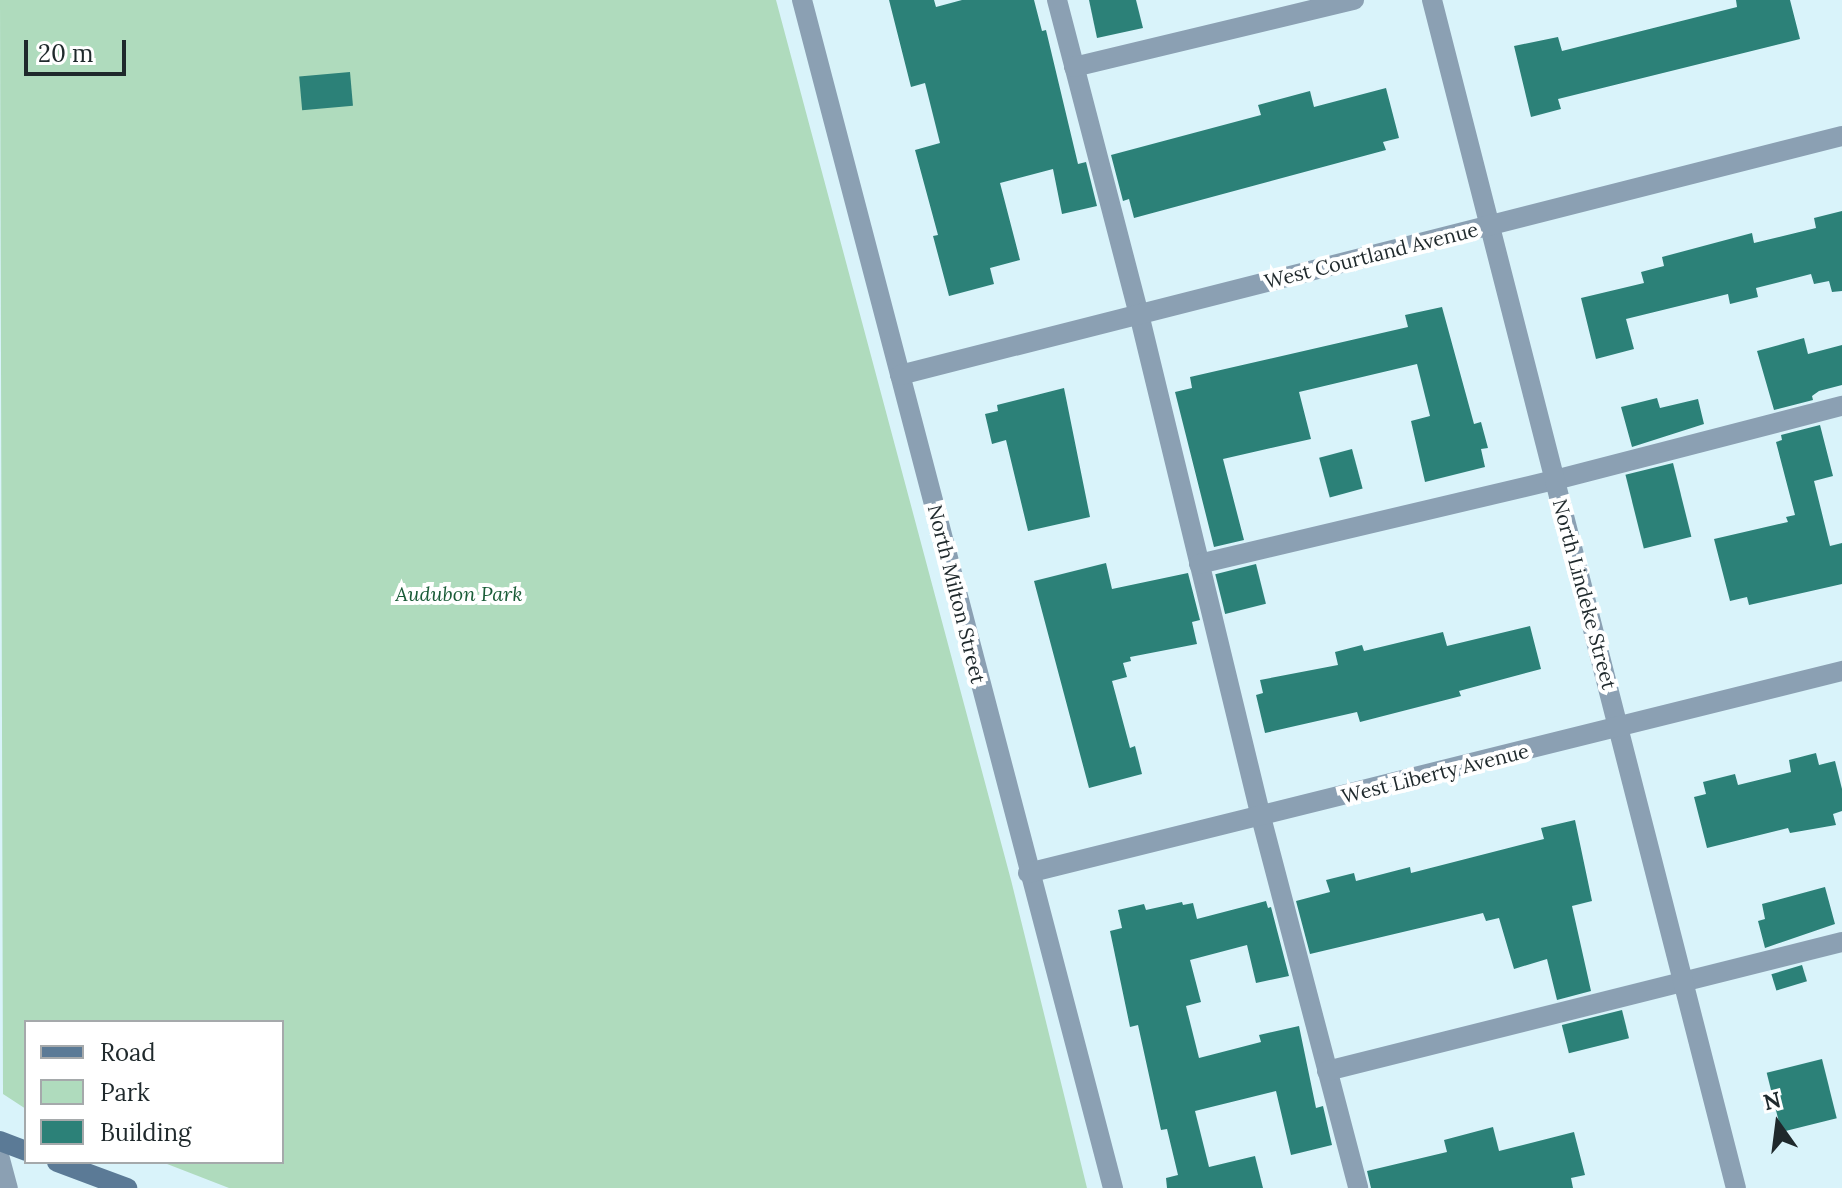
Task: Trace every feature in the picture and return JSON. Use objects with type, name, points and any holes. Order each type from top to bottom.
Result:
[{"type":"main road","points":[[0,1141],[24,1150]]},
{"type":"main road","points":[[62,1164],[127,1188]]},
{"type":"street","name":"North Milton Street","points":[[802,0],[1028,873],[1113,1188]]},
{"type":"street","points":[[1057,0],[1139,314],[1261,817],[1358,1188]]},
{"type":"street","points":[[1074,67],[1354,0]]},
{"type":"street","name":"North Lindeke Street","points":[[1432,0],[1736,1188]]},
{"type":"street","name":"West Courtland Avenue","points":[[900,375],[1842,136]]},
{"type":"street","points":[[1199,564],[1555,480],[1842,406]]},
{"type":"street","name":"West Liberty Avenue","points":[[1028,873],[1842,671]]},
{"type":"street","points":[[1327,1071],[1842,942]]},
{"type":"street","points":[[0,1159],[8,1188]]},
{"type":"green space","name":"Audubon Park","points":[[0,0],[776,0],[1011,880],[1087,1188],[229,1188],[167,1164],[284,1164],[284,1020],[24,1020],[24,1108],[3,1094]]},
{"type":"building","points":[[889,0],[934,0],[936,7],[962,0],[1034,0],[1042,31],[1046,30],[1078,164],[1086,162],[1097,206],[1062,214],[1053,169],[1000,183],[1020,260],[990,268],[994,284],[949,296],[933,236],[938,235],[915,150],[940,143],[925,83],[911,87]]},
{"type":"building","points":[[1089,0],[1136,0],[1143,28],[1097,38]]},
{"type":"building","points":[[1736,0],[1790,0],[1800,39],[1558,99],[1561,109],[1531,117],[1514,46],[1558,37],[1562,51],[1737,7]]},
{"type":"building","points":[[350,72],[353,106],[302,110],[299,76]]},
{"type":"building","points":[[1386,88],[1399,138],[1383,142],[1386,150],[1134,218],[1129,199],[1123,201],[1111,155],[1261,115],[1258,105],[1310,91],[1314,107]]},
{"type":"building","points":[[1842,211],[1842,291],[1832,292],[1829,281],[1814,284],[1811,274],[1756,288],[1758,297],[1730,304],[1728,294],[1626,319],[1634,349],[1596,359],[1581,298],[1644,283],[1641,272],[1664,266],[1662,257],[1752,233],[1754,243],[1816,228],[1814,218]]},
{"type":"building","points":[[1442,307],[1474,424],[1481,422],[1488,448],[1481,449],[1485,467],[1425,482],[1411,421],[1430,416],[1417,364],[1299,392],[1311,439],[1223,459],[1244,540],[1214,547],[1175,392],[1192,388],[1190,377],[1408,327],[1405,315]]},
{"type":"building","points":[[1804,338],[1808,354],[1842,345],[1842,385],[1819,391],[1812,396],[1813,400],[1774,410],[1757,351]]},
{"type":"building","points":[[1064,388],[1090,517],[1028,531],[1006,440],[992,444],[985,414],[998,411],[997,405]]},
{"type":"building","points":[[1657,398],[1660,408],[1698,399],[1704,424],[1632,447],[1621,407]]},
{"type":"building","points":[[1820,425],[1833,476],[1814,481],[1830,546],[1842,543],[1842,584],[1749,605],[1747,597],[1730,601],[1714,539],[1788,522],[1786,517],[1795,515],[1776,442],[1782,440],[1781,435]]},
{"type":"building","points":[[1352,449],[1363,489],[1330,497],[1319,458]]},
{"type":"building","points":[[1673,463],[1691,537],[1644,549],[1625,475]]},
{"type":"building","points":[[1106,563],[1112,589],[1188,573],[1200,620],[1192,622],[1197,644],[1130,657],[1131,661],[1123,663],[1127,677],[1112,681],[1130,748],[1135,746],[1142,774],[1089,788],[1034,581]]},
{"type":"building","points":[[1256,564],[1266,604],[1225,614],[1215,574]]},
{"type":"building","points":[[1530,626],[1541,669],[1459,691],[1461,696],[1360,722],[1357,712],[1265,733],[1256,695],[1263,693],[1260,680],[1338,665],[1335,652],[1362,645],[1364,651],[1443,632],[1447,646]]},
{"type":"building","points":[[1816,753],[1819,765],[1835,761],[1842,789],[1842,811],[1833,814],[1836,825],[1790,833],[1788,828],[1707,848],[1694,797],[1706,794],[1703,782],[1735,774],[1738,785],[1791,772],[1789,760]]},
{"type":"building","points":[[1575,820],[1592,901],[1572,906],[1591,991],[1557,1000],[1547,959],[1514,969],[1499,918],[1486,921],[1483,913],[1310,954],[1296,901],[1330,892],[1326,880],[1354,873],[1356,881],[1410,867],[1411,873],[1544,839],[1541,828]]},
{"type":"building","points":[[1825,887],[1835,924],[1765,948],[1758,921],[1765,919],[1762,904]]},
{"type":"building","points":[[1266,901],[1268,908],[1271,907],[1289,976],[1256,983],[1247,945],[1190,960],[1201,1002],[1186,1006],[1199,1058],[1261,1042],[1259,1035],[1299,1026],[1316,1108],[1323,1106],[1332,1145],[1291,1155],[1276,1091],[1195,1111],[1209,1167],[1255,1156],[1263,1188],[1167,1188],[1166,1178],[1178,1175],[1167,1129],[1161,1130],[1138,1025],[1130,1027],[1110,931],[1122,928],[1118,910],[1144,904],[1146,910],[1182,902],[1183,905],[1193,903],[1197,919]]},
{"type":"building","points":[[1802,965],[1807,981],[1776,991],[1771,974]]},
{"type":"building","points":[[1622,1010],[1629,1038],[1569,1053],[1562,1025]]},
{"type":"building","points":[[1822,1059],[1837,1118],[1781,1132],[1767,1073]]},
{"type":"building","points":[[1493,1127],[1499,1151],[1574,1132],[1585,1175],[1571,1178],[1573,1188],[1371,1188],[1367,1171],[1447,1152],[1444,1140]]}]
